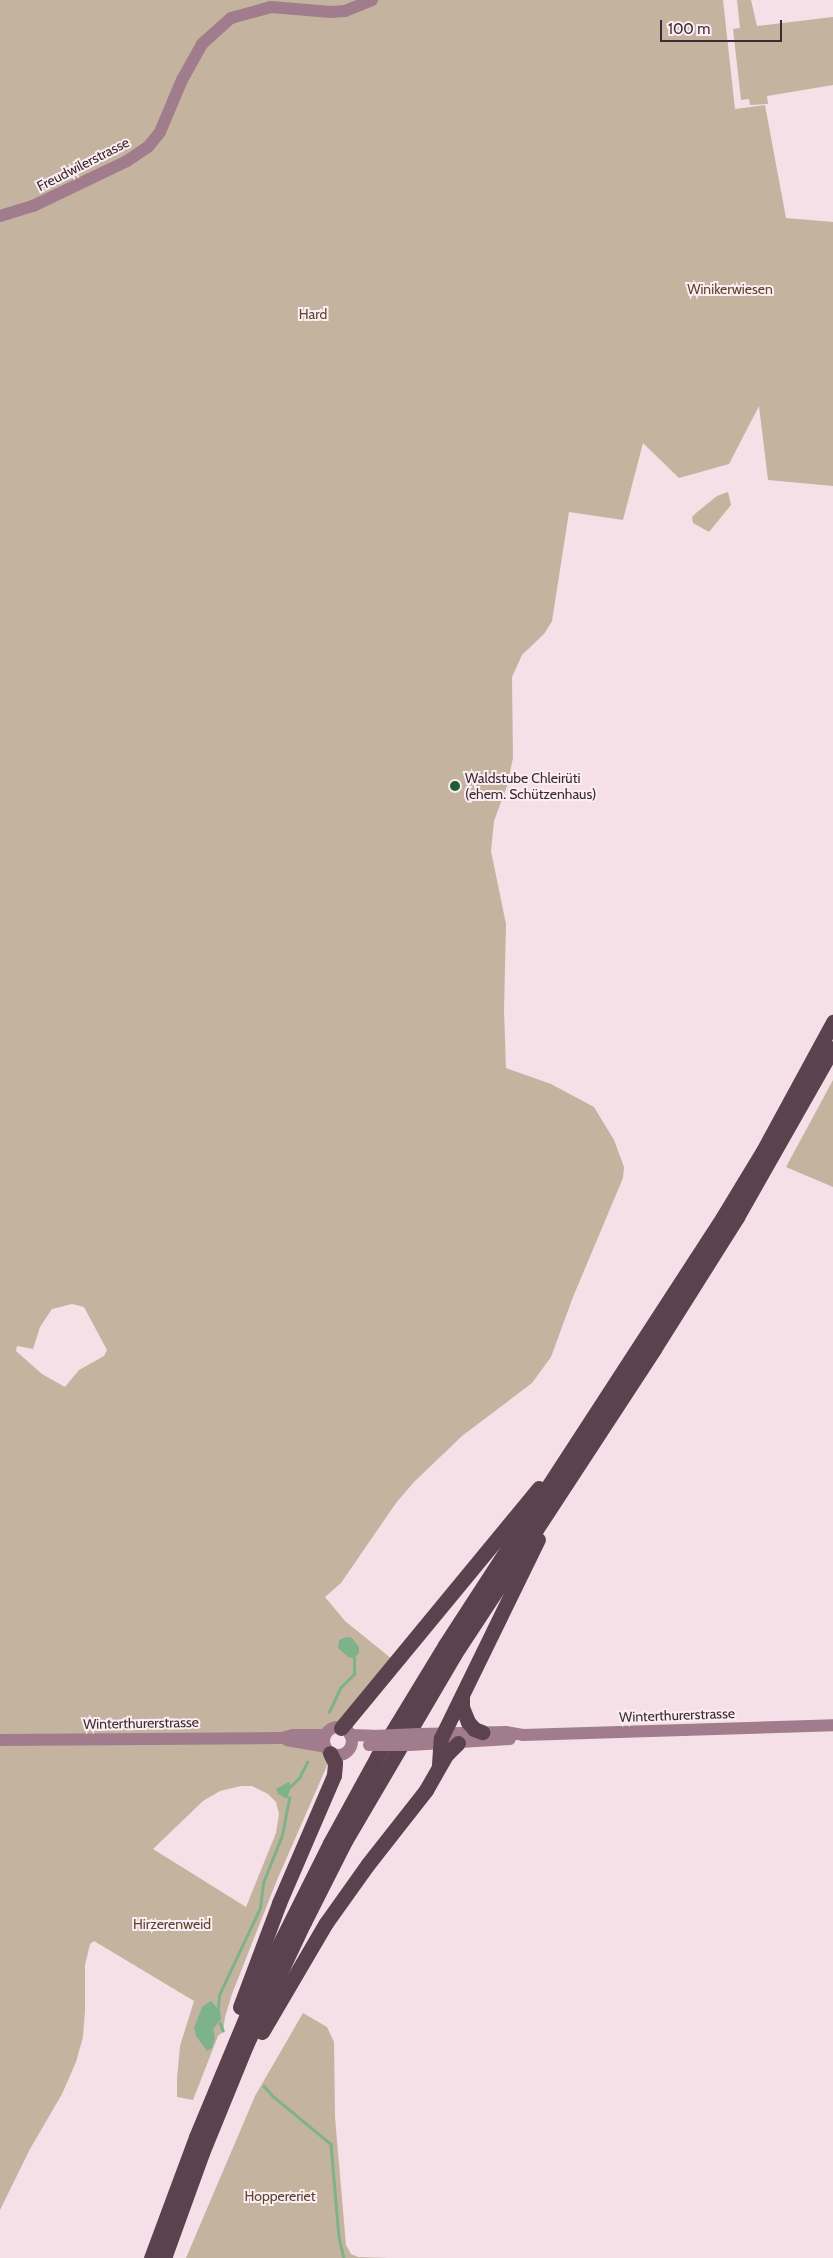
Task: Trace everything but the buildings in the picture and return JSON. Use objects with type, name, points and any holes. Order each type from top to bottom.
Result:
[{"type":"highway","points":[[196,2137],[260,1983],[330,1843],[377,1757],[446,1645],[582,1438],[723,1217],[763,1151],[833,1022]]},
{"type":"highway","points":[[164,2258],[215,2120],[273,1986],[345,1841],[449,1663],[654,1349],[732,1225],[833,1048]]},
{"type":"highway","points":[[347,1736],[582,1438]]},
{"type":"highway","points":[[439,1765],[442,1738],[570,1476]]},
{"type":"highway","points":[[462,1696],[462,1708],[466,1718],[472,1727],[482,1732]]},
{"type":"highway","points":[[215,2120],[275,2008],[326,1924],[368,1864],[426,1790],[450,1749],[458,1743]]},
{"type":"highway","points":[[151,2258],[196,2137],[247,1986],[334,1775],[335,1763],[327,1745]]},
{"type":"main road","name":"Freudwilerstrasse","points":[[0,216],[33,206],[127,161],[148,147],[160,132],[182,80],[202,44],[231,18],[271,8],[331,12],[345,11],[372,0]]},
{"type":"main road","name":"Winterthurerstrasse","points":[[327,1745],[334,1728],[347,1736],[410,1745],[482,1732],[506,1732],[523,1735],[833,1725]]},
{"type":"main road","name":"Winterthurerstrasse","points":[[371,1740],[418,1734],[458,1743],[507,1740],[523,1735]]},
{"type":"main road","name":"Winterthurerstrasse","points":[[0,1740],[282,1738],[293,1735],[327,1745],[342,1754],[347,1736]]},
{"type":"green space","name":"Hard","points":[[0,0],[723,0],[735,109],[765,105],[786,218],[833,222],[833,486],[768,480],[759,406],[729,464],[679,478],[643,443],[623,520],[569,512],[552,621],[544,634],[522,655],[512,677],[513,758],[507,786],[494,821],[491,851],[506,924],[504,1011],[506,1068],[551,1084],[594,1107],[614,1140],[624,1167],[623,1178],[573,1297],[551,1357],[532,1383],[462,1436],[414,1482],[396,1503],[341,1583],[325,1597],[345,1621],[392,1659],[339,1722],[324,1726],[327,1732],[324,1739],[330,1753],[326,1768],[277,1880],[232,1994],[225,2017],[223,2032],[218,2036],[193,2100],[177,2097],[177,2079],[180,2046],[194,2001],[94,1941],[90,1944],[85,1965],[83,2037],[76,2062],[62,2094],[30,2149],[0,2210]],"holes":[[[72,1304],[84,1307],[107,1350],[104,1356],[79,1370],[65,1387],[42,1374],[16,1351],[17,1346],[33,1349],[40,1327],[52,1309]],[[241,1786],[252,1786],[268,1794],[276,1802],[279,1814],[276,1833],[246,1907],[153,1849],[203,1801],[220,1791]]]},
{"type":"green space","points":[[737,0],[751,0],[757,26],[833,17],[833,85],[767,96],[768,104],[750,105],[749,99],[741,100],[733,29],[740,28]]},
{"type":"green space","points":[[728,492],[731,505],[709,532],[693,523],[692,517],[696,513],[717,496]]},
{"type":"green space","points":[[833,1080],[833,1187],[786,1167]]},
{"type":"green space","name":"Hoppereriet","points":[[303,2013],[327,2027],[334,2042],[335,2117],[346,2245],[351,2254],[358,2257],[387,2258],[186,2258],[255,2096]]},
{"type":"shaded area","points":[[346,1637],[352,1638],[359,1647],[359,1653],[354,1658],[348,1657],[338,1648],[339,1640]]},
{"type":"shaded area","points":[[289,1782],[291,1787],[287,1799],[278,1794],[276,1789]]},
{"type":"shaded area","points":[[211,2001],[220,2011],[221,2019],[213,2029],[215,2038],[212,2048],[207,2051],[196,2036],[194,2028],[202,2007]]},
{"type":"waterway","points":[[329,1712],[340,1688],[354,1674],[354,1658]]},
{"type":"waterway","points":[[291,1786],[299,1778],[307,1762]]},
{"type":"waterway","points":[[218,2009],[219,1995],[260,1908],[263,1883],[282,1835],[289,1798]]},
{"type":"waterway","points":[[220,2023],[223,2030]]},
{"type":"waterway","points":[[264,2086],[274,2097],[331,2144],[339,2237],[344,2258]]},
{"type":"place","name":"Waldstube Chleirüti (ehem. Schützenhaus)","points":[[455,786]]},
{"type":"park label","name":"Winikerwiesen","points":[[730,289]]},
{"type":"park label","name":"Hirzerenweid","points":[[172,1924]]}]
